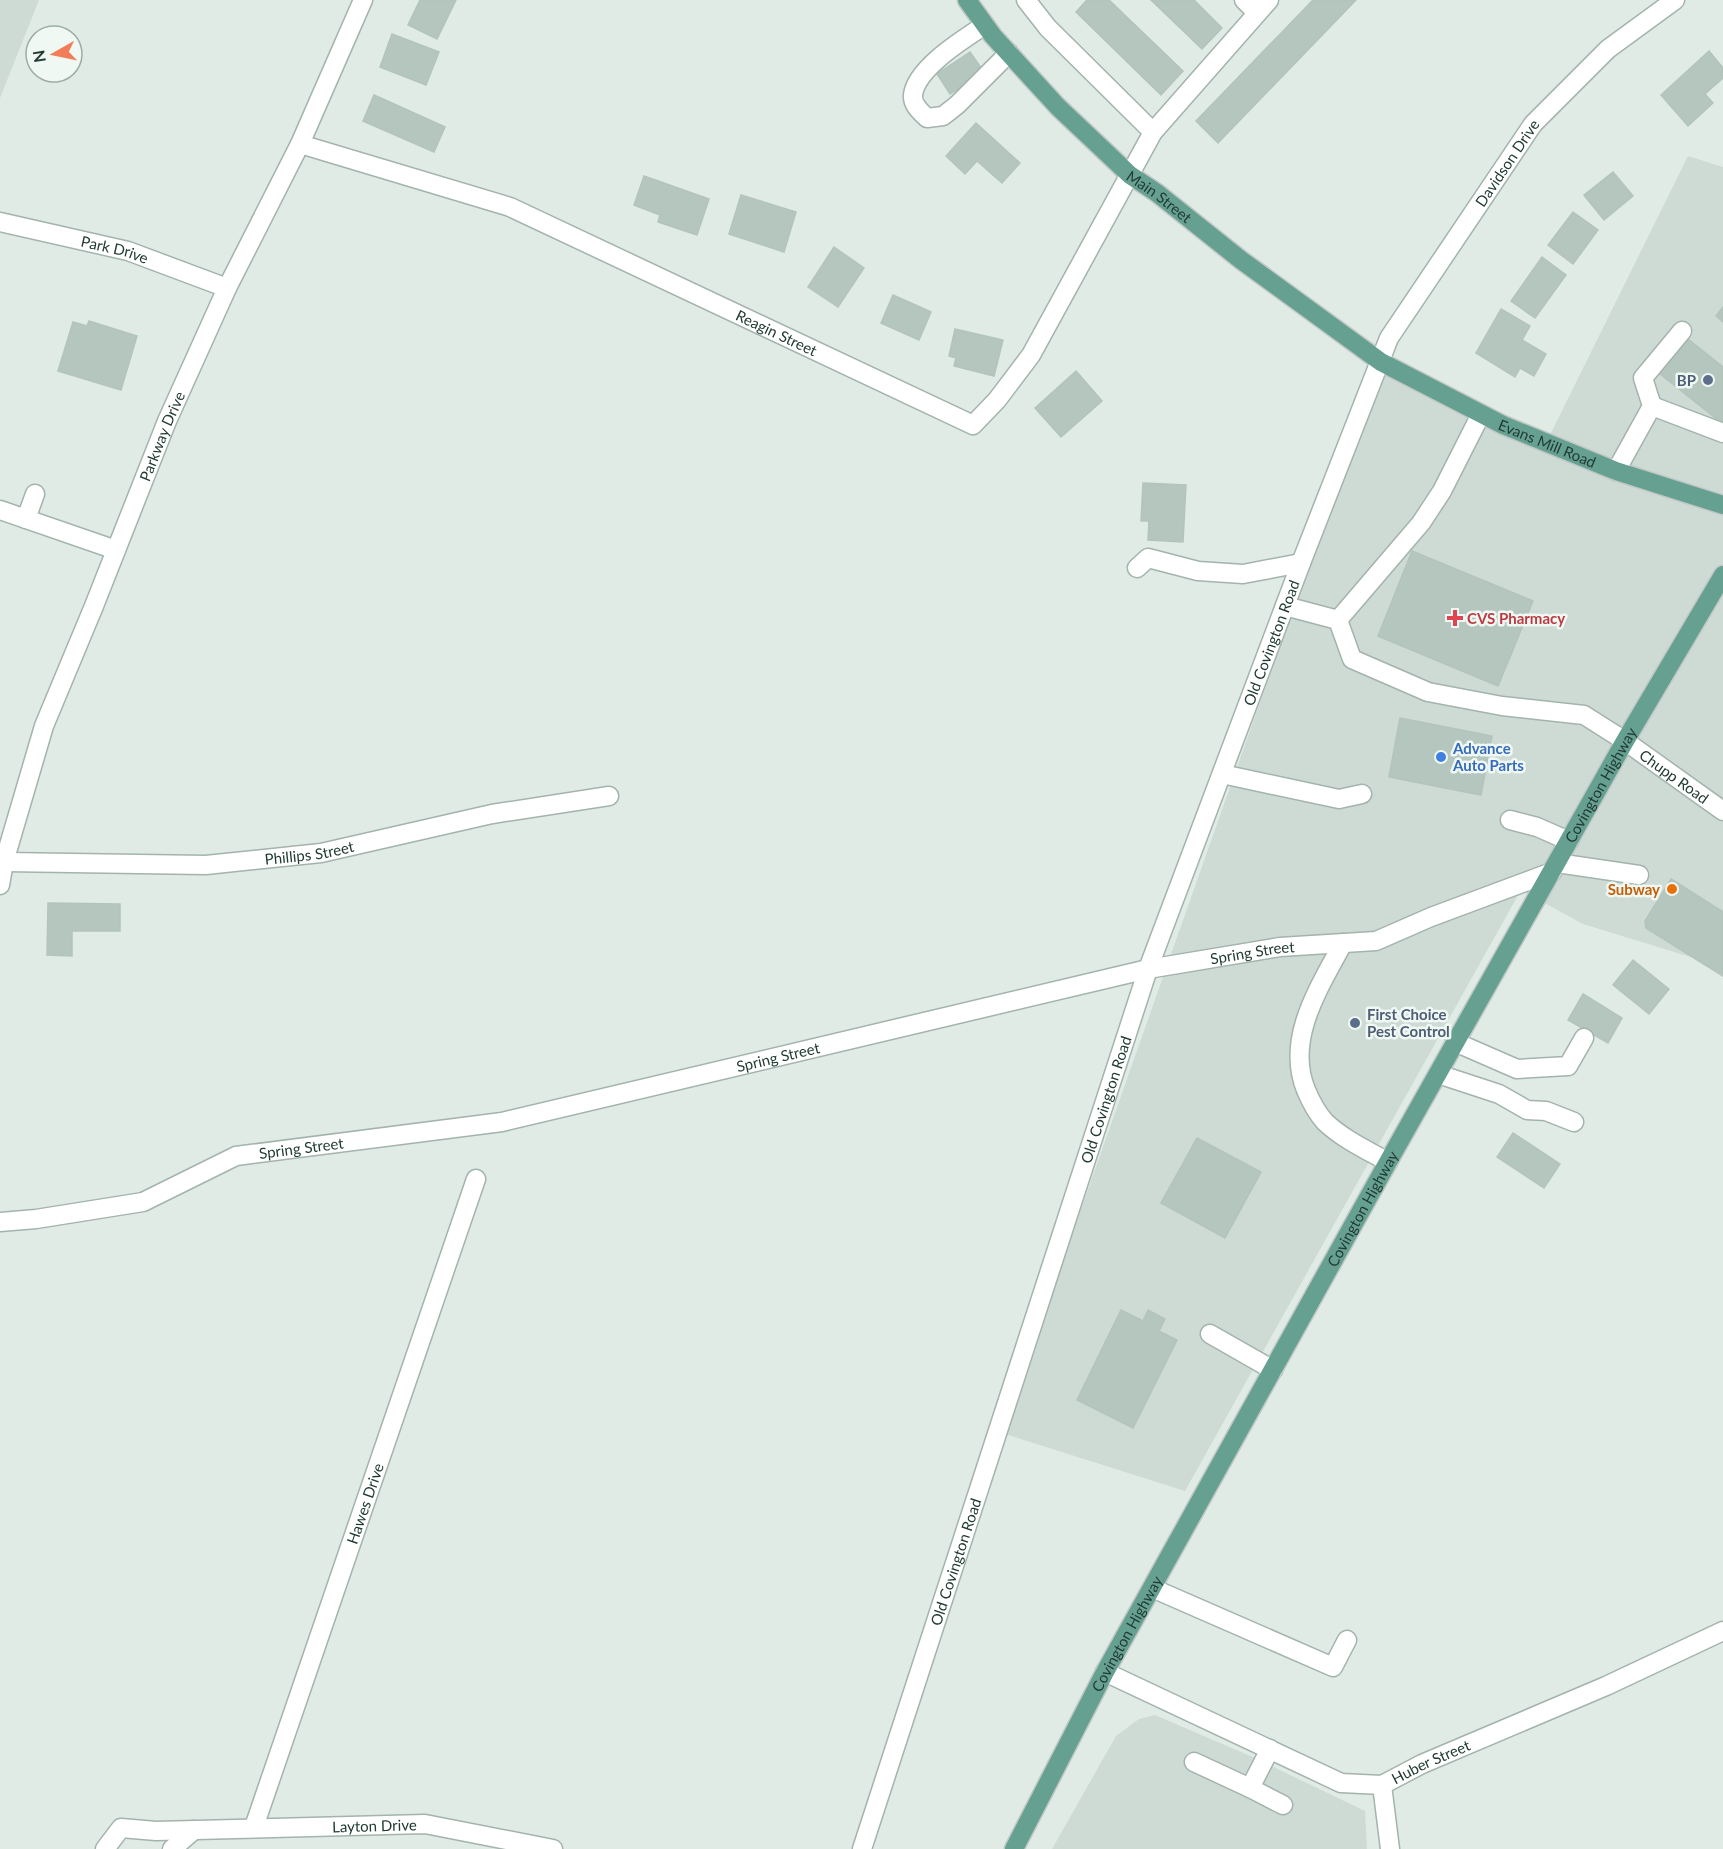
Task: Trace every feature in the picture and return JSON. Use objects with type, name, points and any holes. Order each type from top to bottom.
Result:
[{"type":"main road","name":"Main Street","points":[[967,0],[985,25],[1058,107],[1130,175],[1157,193],[1241,260],[1381,362]]},
{"type":"main road","name":"Evans Mill Road","points":[[1381,362],[1480,414],[1616,471],[1723,505]]},
{"type":"main road","name":"Covington Highway","points":[[1014,1849],[1105,1672],[1388,1162],[1625,741],[1723,575]]},
{"type":"main road","points":[[1702,611],[1723,596]]},
{"type":"street","name":"Parkway Drive","points":[[0,885],[4,862],[44,726],[167,421],[227,288],[300,144],[363,0]]},
{"type":"street","points":[[1026,0],[1048,28],[1153,132]]},
{"type":"street","points":[[1130,175],[1153,132],[1263,7],[1244,0]]},
{"type":"street","name":"Davidson Drive","points":[[1381,362],[1389,339],[1533,124],[1608,49],[1675,0]]},
{"type":"street","points":[[985,25],[942,55],[920,80],[913,96],[916,108],[927,118],[944,116],[1009,53]]},
{"type":"street","name":"Reagin Street","points":[[300,144],[510,207],[973,425],[997,400],[1031,355],[1130,175]]},
{"type":"street","name":"Park Drive","points":[[0,222],[128,251],[227,288]]},
{"type":"street","points":[[1616,471],[1652,406],[1643,378],[1682,331]]},
{"type":"street","name":"Old Covington Road","points":[[862,1849],[1148,969],[1301,562],[1381,362]]},
{"type":"street","points":[[1652,406],[1723,433]]},
{"type":"street","points":[[1285,606],[1338,620],[1421,523],[1442,491],[1480,414]]},
{"type":"street","points":[[26,519],[35,494]]},
{"type":"street","points":[[0,510],[116,550]]},
{"type":"street","points":[[1137,568],[1148,558],[1198,571],[1243,574],[1301,562]]},
{"type":"street","name":"Chupp Road","points":[[1338,620],[1352,659],[1428,692],[1502,706],[1584,716],[1625,741],[1723,811]]},
{"type":"street","points":[[1222,774],[1339,799],[1362,794]]},
{"type":"street","name":"Phillips Street","points":[[4,862],[206,865],[321,853],[492,814],[609,796]]},
{"type":"street","points":[[1510,820],[1536,827],[1569,841]]},
{"type":"street","points":[[1554,868],[1639,875]]},
{"type":"street","name":"Spring Street","points":[[0,1222],[36,1219],[143,1202],[237,1156],[502,1122],[1148,969],[1280,947],[1376,941],[1554,868]]},
{"type":"street","points":[[1343,943],[1306,1017],[1299,1043],[1300,1075],[1311,1103],[1325,1122],[1348,1140],[1388,1162]]},
{"type":"street","points":[[1455,1042],[1517,1069],[1568,1066],[1584,1038]]},
{"type":"street","points":[[1438,1074],[1499,1094],[1527,1110],[1546,1111],[1574,1122]]},
{"type":"street","name":"Hawes Drive","points":[[254,1827],[476,1179]]},
{"type":"street","points":[[1210,1334],[1273,1370]]},
{"type":"street","points":[[1152,1588],[1334,1667],[1347,1640]]},
{"type":"street","name":"Huber Street","points":[[1105,1672],[1341,1783],[1382,1785],[1422,1764],[1606,1686],[1723,1631]]},
{"type":"street","points":[[1250,1788],[1270,1749]]},
{"type":"street","points":[[1194,1762],[1284,1805]]},
{"type":"street","points":[[1382,1785],[1390,1849]]},
{"type":"street","name":"Layton Drive","points":[[105,1849],[121,1828],[156,1832],[254,1827],[425,1824],[553,1849]]},
{"type":"street","points":[[172,1849],[194,1830]]},
{"type":"shaded area","points":[[0,0],[39,0],[29,24],[24,24],[24,38],[0,98]]},
{"type":"shaded area","points":[[1688,156],[1723,167],[1723,967],[1583,924],[1521,890],[1185,1491],[1002,1433],[1378,368],[1546,443]]},
{"type":"shaded area","points":[[1155,1715],[1255,1758],[1365,1811],[1367,1849],[1052,1849],[1116,1736],[1139,1719]]},
{"type":"building","points":[[420,0],[456,0],[437,39],[408,25]]},
{"type":"building","points":[[1087,0],[1109,0],[1183,71],[1161,95],[1076,12]]},
{"type":"building","points":[[1151,0],[1194,0],[1222,28],[1202,49]]},
{"type":"building","points":[[1313,0],[1356,0],[1218,143],[1196,121]]},
{"type":"building","points":[[392,34],[439,52],[426,85],[380,67]]},
{"type":"building","points":[[1709,51],[1723,68],[1723,78],[1705,94],[1713,103],[1688,126],[1661,95]]},
{"type":"building","points":[[970,52],[984,72],[950,94],[937,74]]},
{"type":"building","points":[[374,95],[445,127],[434,152],[363,121]]},
{"type":"building","points":[[976,123],[1020,163],[1002,183],[977,161],[965,174],[946,156]]},
{"type":"building","points":[[1613,172],[1633,196],[1604,220],[1584,195]]},
{"type":"building","points":[[644,176],[709,199],[697,235],[658,222],[660,215],[634,205]]},
{"type":"building","points":[[741,195],[796,212],[784,252],[729,234]]},
{"type":"building","points":[[1573,212],[1598,230],[1573,264],[1548,245]]},
{"type":"building","points":[[834,247],[864,268],[838,307],[808,287]]},
{"type":"building","points":[[1542,257],[1566,275],[1535,318],[1511,301]]},
{"type":"building","points":[[893,295],[931,312],[919,340],[881,323]]},
{"type":"building","points":[[1723,307],[1723,322],[1716,316]]},
{"type":"building","points":[[1501,309],[1530,326],[1522,340],[1546,354],[1534,376],[1520,368],[1515,377],[1476,353]]},
{"type":"building","points":[[89,321],[137,336],[121,390],[58,371],[73,322],[87,326]]},
{"type":"building","points":[[955,329],[1003,340],[994,376],[954,366],[956,358],[949,356]]},
{"type":"building","points":[[1683,335],[1723,367],[1723,424],[1655,370]]},
{"type":"building","points":[[1076,371],[1102,401],[1061,437],[1035,408]]},
{"type":"building","points":[[1143,483],[1186,485],[1183,542],[1148,540],[1149,521],[1141,521]]},
{"type":"building","name":"CVS Pharmacy","points":[[1412,551],[1533,601],[1498,686],[1378,636]]},
{"type":"building","name":"Advance Auto Parts","points":[[1400,718],[1492,736],[1481,795],[1389,777]]},
{"type":"building","points":[[1671,879],[1723,912],[1723,976],[1646,928],[1645,921]]},
{"type":"building","points":[[48,903],[120,904],[120,931],[72,931],[72,956],[47,955]]},
{"type":"building","points":[[1633,960],[1669,989],[1649,1014],[1613,985]]},
{"type":"building","points":[[1583,994],[1622,1018],[1608,1043],[1568,1020]]},
{"type":"building","points":[[1513,1133],[1560,1164],[1544,1188],[1497,1157]]},
{"type":"building","points":[[1197,1138],[1261,1172],[1225,1238],[1161,1203]]},
{"type":"building","points":[[1121,1310],[1143,1321],[1148,1310],[1165,1319],[1159,1331],[1177,1340],[1133,1428],[1077,1400]]},
{"type":"place","name":"BP","points":[[1708,380]]},
{"type":"place","name":"CVS Pharmacy","points":[[1455,618]]},
{"type":"place","name":"Advance Auto Parts","points":[[1441,757]]},
{"type":"place","name":"Subway","points":[[1672,889]]},
{"type":"place","name":"First Choice Pest Control","points":[[1355,1023]]}]
